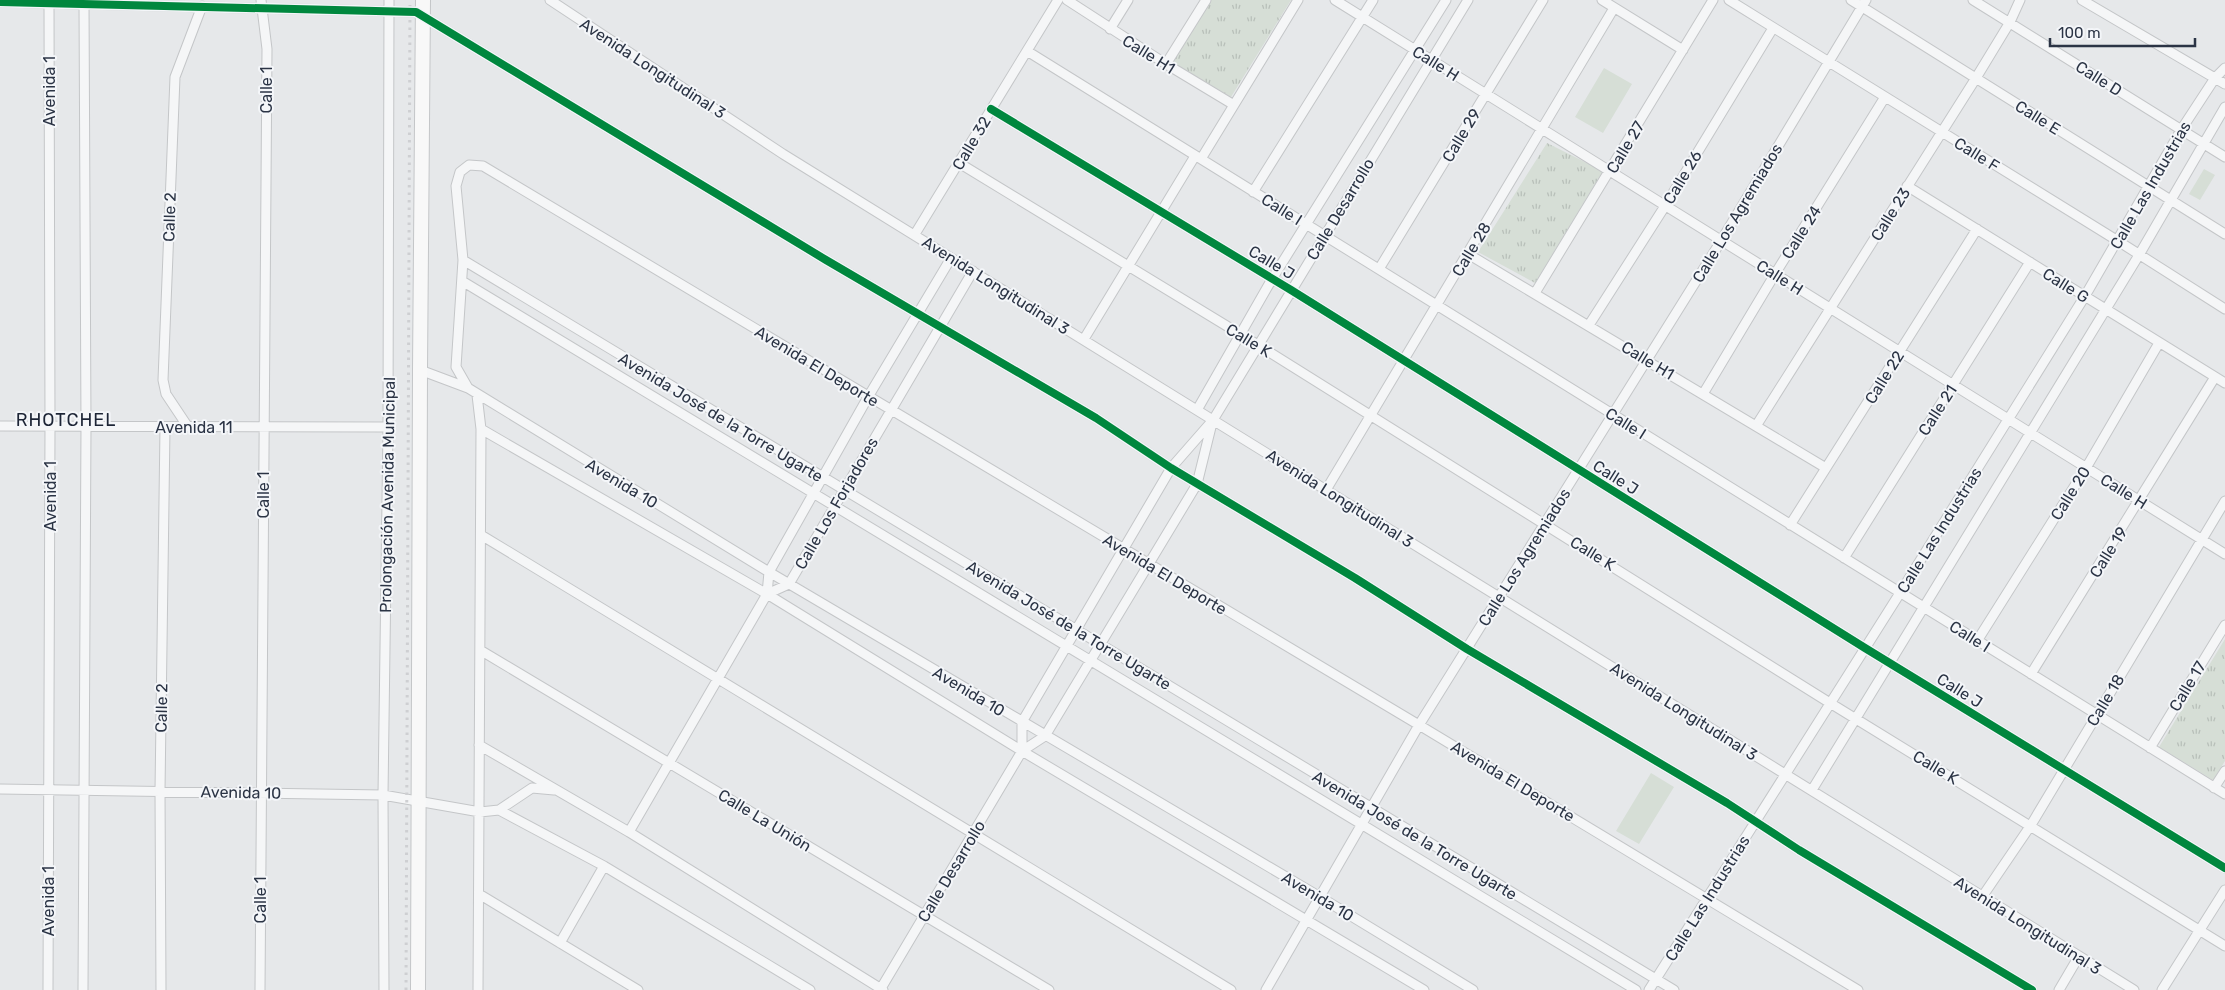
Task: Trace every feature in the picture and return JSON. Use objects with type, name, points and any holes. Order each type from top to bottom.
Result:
[{"type":"main road","name":"Prolongación Avenida Municipal","points":[[418,990],[423,0]]},
{"type":"street","name":"Prolongación Avenida Municipal","points":[[384,990],[383,795],[388,427],[389,0]]},
{"type":"street","name":"Avenida Longitudinal 3","points":[[550,0],[783,154],[2134,990]]},
{"type":"street","name":"Calle 32","points":[[915,234],[1058,0]]},
{"type":"street","name":"Calle H1","points":[[1067,0],[1110,29],[1234,105]]},
{"type":"street","points":[[1110,29],[1128,0]]},
{"type":"street","points":[[1166,64],[1206,0]]},
{"type":"street","points":[[1084,339],[1161,212],[1234,105],[1298,0]]},
{"type":"street","name":"Calle H","points":[[1335,0],[2225,554]]},
{"type":"street","points":[[1253,192],[1373,0]]},
{"type":"street","name":"Calle Desarrollo","points":[[1197,410],[1272,279],[1446,0]]},
{"type":"street","name":"Calle Desarrollo","points":[[1022,722],[1172,468],[1213,420],[1468,0]]},
{"type":"street","name":"Calle 29","points":[[1378,270],[1543,0]]},
{"type":"street","points":[[1602,0],[1683,50]]},
{"type":"street","name":"Calle 27","points":[[1535,293],[1713,0]]},
{"type":"street","name":"Calle F","points":[[1729,0],[2225,309]]},
{"type":"street","name":"Calle E","points":[[1851,0],[1864,3],[1976,78],[2225,234]]},
{"type":"street","name":"Calle D","points":[[1973,0],[2225,157]]},
{"type":"street","name":"Calle 23","points":[[1756,426],[1976,78],[2010,22],[2020,0]]},
{"type":"street","points":[[2082,0],[2225,84]]},
{"type":"street","points":[[0,2],[149,2],[202,6],[261,4],[416,12],[423,18],[449,31],[917,314],[1096,418],[1197,484],[1467,649],[1756,820],[1808,855],[2032,990]]},
{"type":"street","name":"Avenida 1","points":[[48,990],[49,3]]},
{"type":"street","points":[[83,990],[86,426],[84,3]]},
{"type":"street","name":"Calle Los Agremiados","points":[[1266,990],[1419,725],[1648,360],[1864,3]]},
{"type":"street","name":"Calle 1","points":[[260,990],[267,49],[261,4]]},
{"type":"street","name":"Calle 2","points":[[188,427],[166,394],[163,380],[175,77],[202,6]]},
{"type":"street","name":"Calle 28","points":[[1326,490],[1614,8]]},
{"type":"street","name":"Calle 26","points":[[1589,325],[1665,206],[1773,28]]},
{"type":"street","name":"Calle I","points":[[1027,51],[2225,794]]},
{"type":"street","name":"Calle Las Industrias","points":[[1649,990],[2085,296],[2150,187],[2181,130],[2215,78],[2225,68]]},
{"type":"street","name":"Calle 24","points":[[1703,394],[1885,97]]},
{"type":"street","name":"Calle Las Industrias","points":[[1812,790],[2106,310],[2225,107]]},
{"type":"street","name":"Calle J","points":[[991,109],[1291,290],[1865,648],[2225,868]]},
{"type":"street","name":"Calle K","points":[[959,163],[1258,345],[1830,703],[2225,946]]},
{"type":"street","name":"Avenida El Deporte","points":[[463,260],[456,186],[460,172],[470,165],[483,166],[1419,725],[1858,990]]},
{"type":"street","name":"Calle G","points":[[1907,186],[2225,383]]},
{"type":"street","name":"Calle 22","points":[[1790,525],[1977,229]]},
{"type":"street","name":"Calle H1","points":[[1468,254],[1826,468]]},
{"type":"street","name":"Calle Los Forjadores","points":[[629,832],[767,594],[769,572],[868,397],[951,258]]},
{"type":"street","points":[[463,260],[456,367],[468,388]]},
{"type":"street","name":"Avenida José de la Torre Ugarte","points":[[463,260],[1674,990]]},
{"type":"street","name":"Calle 21","points":[[1844,558],[2030,262]]},
{"type":"street","name":"Calle Los Forjadores","points":[[767,594],[789,584],[973,271]]},
{"type":"street","name":"Avenida José de la Torre Ugarte","points":[[462,281],[1636,990]]},
{"type":"street","name":"Calle 20","points":[[1978,641],[2086,468],[2159,343]]},
{"type":"street","points":[[420,370],[468,388]]},
{"type":"street","name":"Calle 19","points":[[2031,674],[2140,501],[2215,377]]},
{"type":"street","name":"Avenida 10","points":[[468,388],[789,584],[1320,897],[1473,990]]},
{"type":"street","points":[[477,395],[482,429],[478,990]]},
{"type":"street","name":"Calle Desarrollo","points":[[881,990],[1022,751],[1045,736],[1197,484],[1213,420]]},
{"type":"street","name":"Avenida 11","points":[[0,426],[388,427]]},
{"type":"street","name":"Calle 2","points":[[161,990],[160,791],[165,427]]},
{"type":"street","name":"Avenida 10","points":[[482,429],[767,594],[1022,751],[1424,990]]},
{"type":"street","name":"Calle 18","points":[[1982,897],[2031,825],[2225,501]]},
{"type":"street","points":[[481,535],[1231,990]]},
{"type":"street","name":"Calle 17","points":[[2150,748],[2225,625]]},
{"type":"street","name":"Calle La Unión","points":[[480,650],[1050,990]]},
{"type":"street","points":[[1022,722],[1022,751]]},
{"type":"street","points":[[479,745],[629,832],[881,990]]},
{"type":"street","points":[[2214,788],[2225,771]]},
{"type":"street","points":[[556,790],[532,788],[498,810],[604,866],[810,990]]},
{"type":"street","name":"Avenida 10","points":[[0,789],[383,795],[480,812],[498,810]]},
{"type":"street","points":[[560,943],[604,866]]},
{"type":"street","points":[[2162,990],[2225,890]]},
{"type":"street","points":[[479,894],[638,990]]},
{"type":"street","points":[[2059,990],[2079,956]]},
{"type":"green space","points":[[1210,0],[1291,0],[1231,97],[1172,62]]},
{"type":"green space","points":[[1604,68],[1632,84],[1603,133],[1575,117]]},
{"type":"green space","points":[[1547,143],[1603,171],[1535,283],[1478,252]]},
{"type":"green space","points":[[2204,169],[2215,175],[2200,200],[2189,194]]},
{"type":"green space","points":[[2225,639],[2225,761],[2213,780],[2159,747]]},
{"type":"green space","points":[[1651,773],[1674,787],[1639,844],[1616,831]]},
{"type":"railway","points":[[406,990],[410,0]]},
{"type":"cycle path","points":[[0,2],[416,12],[826,260],[1096,418],[1171,468],[1355,578],[1467,649],[1727,803],[1799,850],[2032,990]]},
{"type":"cycle path","points":[[991,109],[1291,290],[1865,648],[2225,868]]},
{"type":"district","name":"RHOTCHEL","points":[[66,420]]}]
